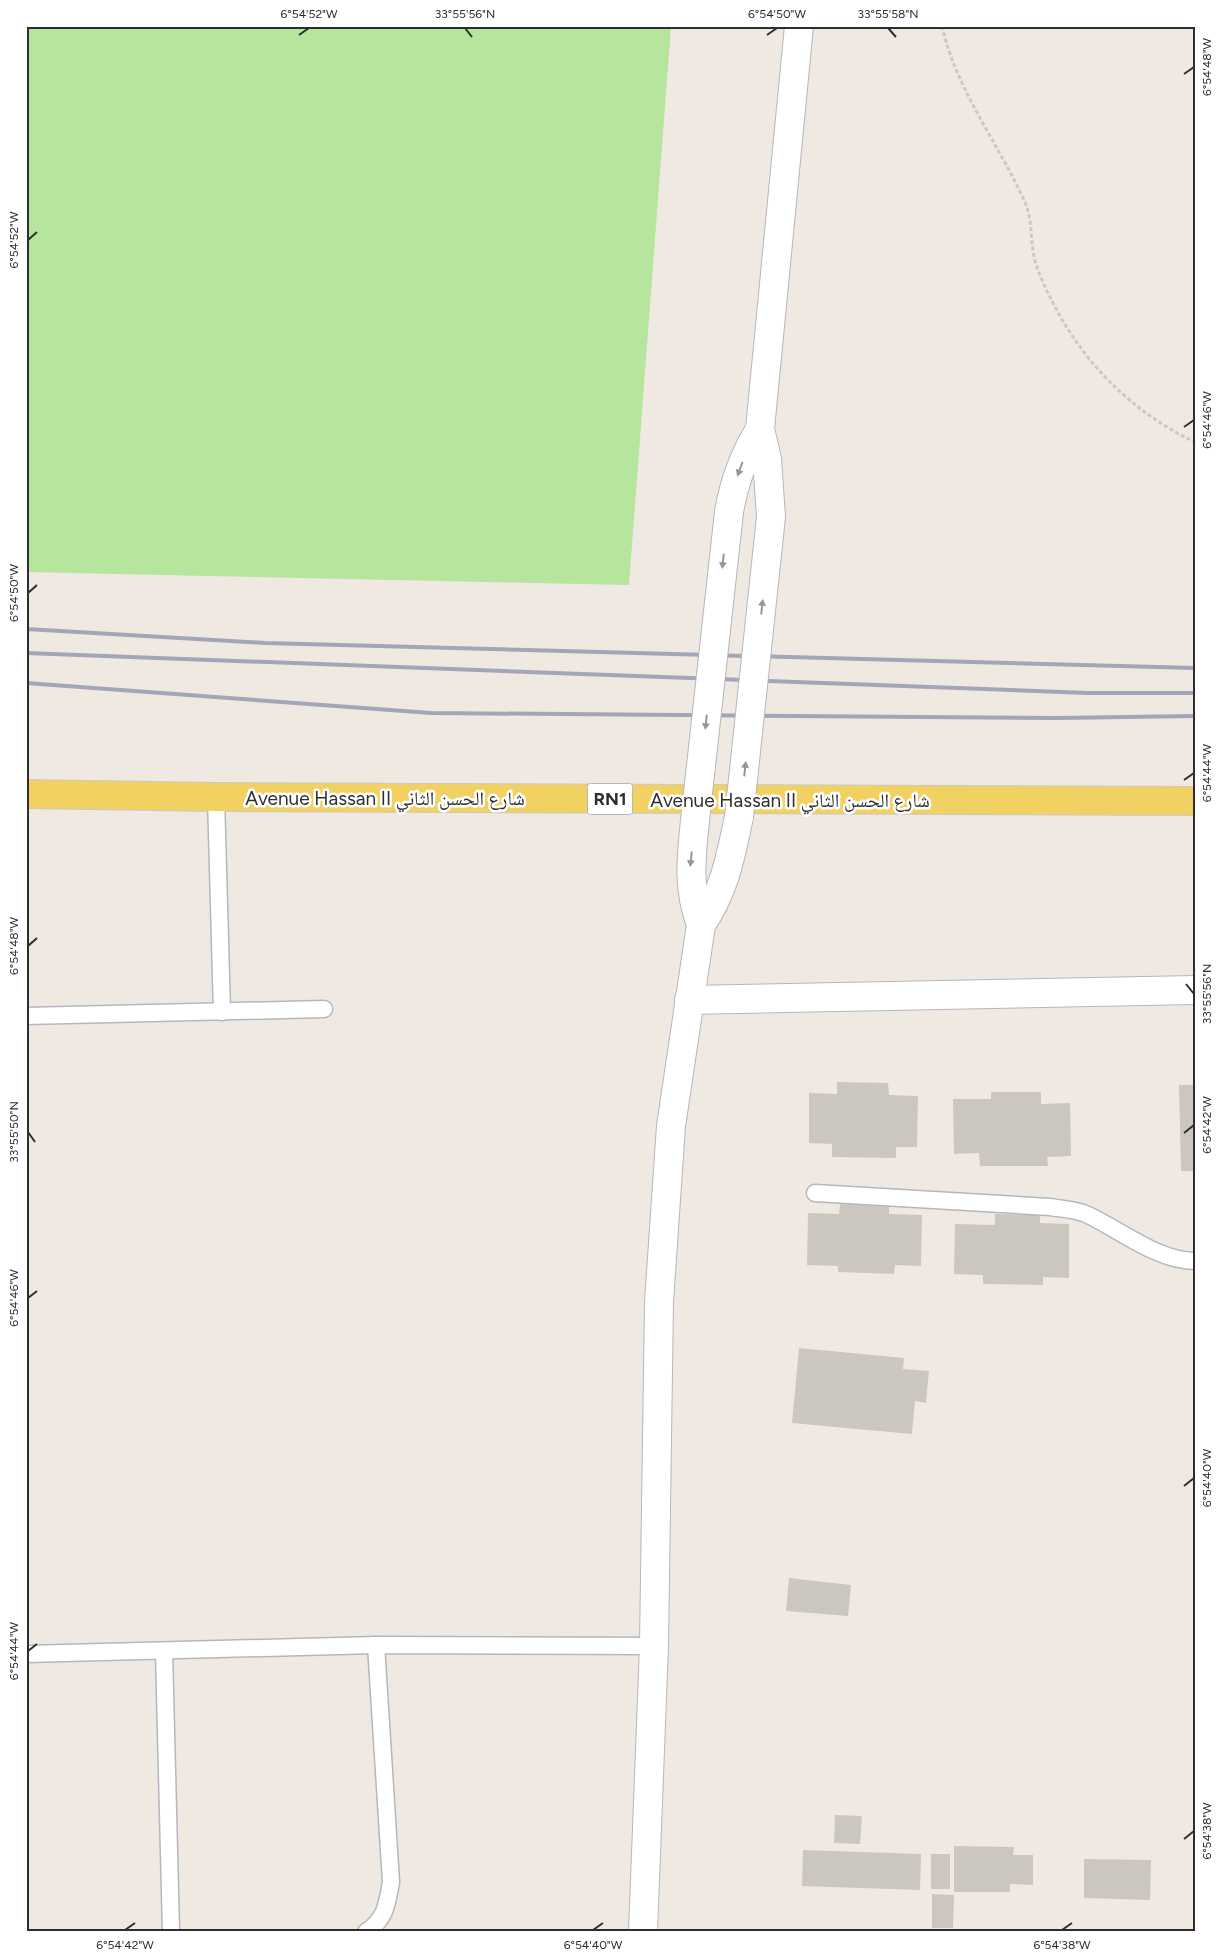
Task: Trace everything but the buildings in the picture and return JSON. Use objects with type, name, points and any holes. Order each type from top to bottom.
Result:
[{"type":"main road","points":[[643,1932],[654,1646],[659,1302],[671,1126],[701,925],[714,906],[722,887],[739,817],[771,517],[767,458],[760,429],[799,26]]},
{"type":"main road","points":[[701,925],[695,908],[690,873],[729,512],[739,471],[748,449],[760,429]]},
{"type":"main road","name":"Avenue Hassan II شارع الحسن الثاني","points":[[26,794],[216,797],[1195,801]]},
{"type":"main road","points":[[689,1000],[1195,990]]},
{"type":"lane","points":[[216,797],[222,1012]]},
{"type":"lane","points":[[26,1016],[324,1009]]},
{"type":"lane","points":[[815,1193],[1050,1207],[1086,1214],[1152,1250],[1195,1262]]},
{"type":"lane","points":[[26,1654],[376,1645],[654,1646]]},
{"type":"lane","points":[[366,1932],[375,1926],[386,1910],[391,1882],[376,1645]]},
{"type":"lane","points":[[164,1651],[171,1932]]},
{"type":"path","points":[[942,26],[958,73],[1025,202],[1032,228],[1034,256],[1059,316],[1077,344],[1098,370],[1121,393],[1149,416],[1195,442]]},
{"type":"green space","points":[[26,26],[671,26],[629,585],[26,572]]},
{"type":"railway","points":[[26,629],[265,643],[1195,668]]},
{"type":"railway","points":[[26,653],[1088,693],[1195,693]]},
{"type":"railway","points":[[26,683],[431,713],[1057,718],[1195,716]]}]
